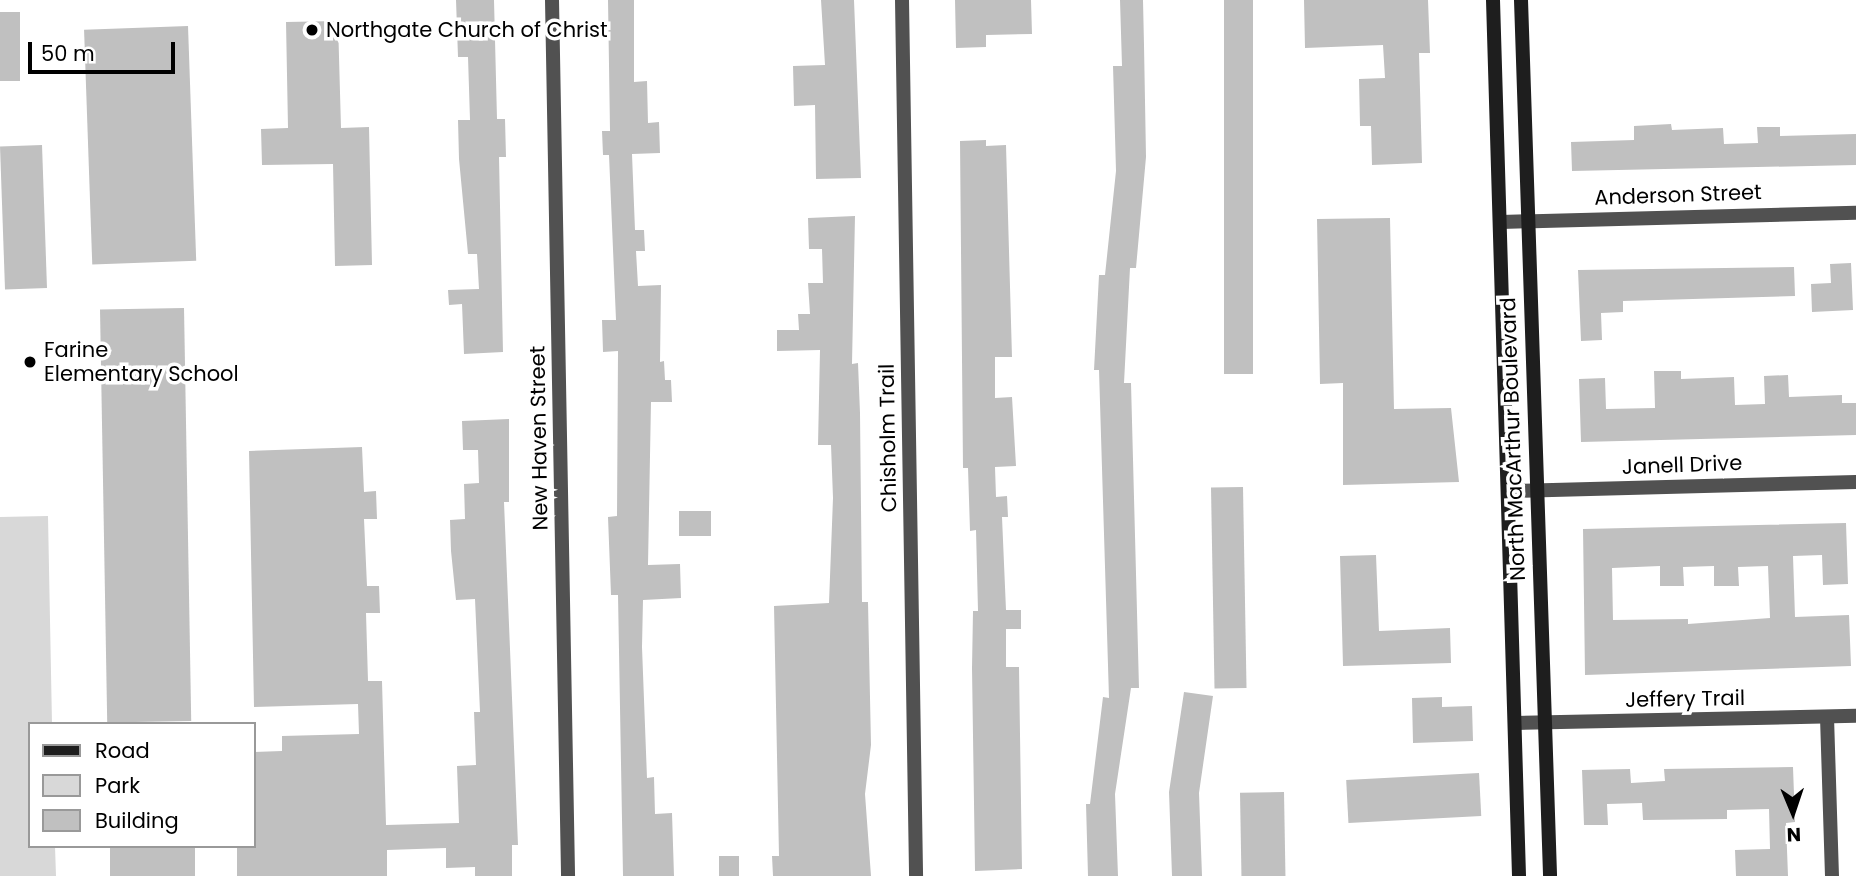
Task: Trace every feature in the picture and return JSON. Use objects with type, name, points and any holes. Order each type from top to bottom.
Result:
[{"type":"main road","name":"North MacArthur Boulevard","points":[[1493,0],[1510,491],[1519,876]]},
{"type":"main road","name":"North MacArthur Boulevard","points":[[1521,0],[1550,876]]},
{"type":"street","name":"New Haven Street","points":[[552,0],[568,876]]},
{"type":"street","name":"Chisholm Trail","points":[[902,0],[916,876]]},
{"type":"street","name":"Anderson Street","points":[[1501,222],[1856,213]]},
{"type":"street","name":"Janell Drive","points":[[1510,491],[1856,482]]},
{"type":"street","name":"Jeffery Trail","points":[[1515,723],[1856,716]]},
{"type":"street","points":[[1827,717],[1832,876]]},
{"type":"green space","points":[[48,516],[52,722],[28,722],[28,848],[55,848],[56,876],[0,876],[0,517]]},
{"type":"building","points":[[456,0],[494,0],[497,119],[505,119],[506,157],[499,157],[503,352],[464,354],[462,304],[449,305],[448,290],[479,289],[477,254],[468,254],[459,159],[458,120],[470,120],[468,57],[458,57]]},
{"type":"building","points":[[608,0],[634,0],[634,82],[647,81],[648,123],[659,122],[660,153],[632,154],[635,230],[644,230],[645,251],[636,251],[638,286],[661,285],[660,362],[664,361],[665,380],[671,380],[672,402],[651,402],[648,565],[680,564],[681,598],[643,600],[642,647],[647,778],[654,777],[655,814],[672,813],[674,876],[623,876],[618,595],[611,595],[608,517],[617,516],[618,351],[603,352],[602,320],[616,320],[609,155],[603,155],[602,131],[610,131]]},
{"type":"building","points":[[821,0],[854,0],[861,178],[816,179],[815,105],[794,106],[793,66],[825,65]]},
{"type":"building","points":[[955,0],[1031,0],[1032,34],[986,35],[986,47],[956,48]]},
{"type":"building","points":[[1120,0],[1143,0],[1146,157],[1136,268],[1130,268],[1124,383],[1131,383],[1139,688],[1131,688],[1115,794],[1118,876],[1088,876],[1086,804],[1090,804],[1103,697],[1109,698],[1099,370],[1094,370],[1099,275],[1105,275],[1116,171],[1113,66],[1122,66]]},
{"type":"building","points":[[1224,0],[1253,0],[1253,374],[1224,374]]},
{"type":"building","points":[[1304,0],[1428,0],[1430,53],[1419,53],[1422,163],[1372,165],[1371,126],[1360,126],[1359,79],[1385,78],[1383,45],[1305,48]]},
{"type":"building","points":[[0,12],[20,12],[20,81],[0,81]]},
{"type":"building","name":"Northgate Church of Christ","points":[[338,21],[341,128],[369,127],[372,265],[335,266],[333,164],[262,165],[261,129],[288,128],[286,22]]},
{"type":"building","points":[[188,26],[196,261],[92,264],[84,30]]},
{"type":"building","points":[[1671,124],[1672,130],[1723,128],[1724,144],[1758,143],[1757,127],[1780,127],[1780,136],[1856,134],[1856,165],[1572,171],[1571,142],[1634,140],[1634,126]]},
{"type":"building","points":[[986,140],[986,146],[1006,145],[1012,357],[995,357],[995,398],[1012,397],[1016,466],[995,467],[996,497],[1007,496],[1008,517],[1002,517],[1006,610],[1021,610],[1021,629],[1006,629],[1006,667],[1019,667],[1022,869],[975,871],[972,668],[973,611],[978,611],[976,530],[970,531],[968,468],[963,468],[960,141]]},
{"type":"building","points":[[42,145],[47,288],[5,289],[0,146]]},
{"type":"building","points":[[855,216],[852,364],[858,363],[862,602],[868,602],[871,745],[865,794],[871,876],[773,876],[772,856],[779,856],[774,606],[829,603],[833,498],[831,445],[818,445],[820,350],[777,351],[777,330],[799,330],[798,314],[810,314],[808,283],[823,283],[822,249],[809,249],[808,218]]},
{"type":"building","points":[[1390,218],[1394,409],[1451,408],[1459,482],[1343,485],[1343,383],[1320,384],[1317,219]]},
{"type":"building","points":[[1851,263],[1853,310],[1812,312],[1811,284],[1831,283],[1830,264]]},
{"type":"building","points":[[1794,267],[1795,296],[1623,301],[1623,312],[1601,313],[1602,340],[1581,341],[1578,270]]},
{"type":"building","points":[[184,308],[191,721],[107,722],[100,309]]},
{"type":"building","points":[[1654,371],[1681,371],[1681,379],[1734,377],[1735,405],[1765,404],[1764,376],[1788,375],[1789,397],[1842,395],[1842,403],[1856,403],[1856,435],[1581,442],[1579,379],[1605,378],[1606,409],[1655,408]]},
{"type":"building","points":[[509,419],[509,502],[504,502],[518,845],[512,845],[512,876],[475,876],[475,867],[446,868],[446,848],[387,850],[387,876],[237,876],[237,848],[256,848],[256,752],[282,751],[282,736],[359,734],[358,704],[254,707],[249,451],[362,447],[364,492],[376,491],[377,519],[364,519],[367,586],[379,586],[380,613],[366,613],[368,681],[382,681],[386,825],[459,823],[457,766],[476,765],[474,712],[480,712],[475,599],[456,600],[451,551],[450,520],[465,519],[464,484],[479,483],[478,450],[463,450],[462,421]]},
{"type":"building","points":[[1243,487],[1247,688],[1215,689],[1211,488]]},
{"type":"building","points":[[679,511],[711,511],[711,536],[679,536]]},
{"type":"building","points":[[1846,523],[1848,584],[1823,585],[1822,555],[1793,556],[1795,617],[1849,615],[1851,666],[1585,675],[1583,529]],"holes":[[[1660,566],[1660,586],[1684,586],[1683,567],[1714,566],[1714,586],[1739,586],[1738,567],[1768,566],[1770,618],[1688,624],[1688,619],[1613,620],[1612,568]]]},
{"type":"building","points":[[1376,555],[1379,631],[1450,628],[1451,663],[1343,666],[1340,556]]},
{"type":"building","points":[[1184,692],[1213,696],[1199,793],[1202,876],[1172,876],[1169,792]]},
{"type":"building","points":[[1442,697],[1442,707],[1472,706],[1473,741],[1413,743],[1412,698]]},
{"type":"building","points":[[1793,767],[1795,822],[1786,823],[1788,876],[1736,876],[1735,850],[1770,849],[1769,809],[1727,810],[1727,819],[1643,820],[1642,803],[1607,804],[1608,825],[1584,825],[1582,770],[1630,769],[1631,783],[1665,781],[1664,769]]},
{"type":"building","points":[[1479,773],[1481,816],[1348,823],[1346,780]]},
{"type":"building","points":[[1284,792],[1285,876],[1241,876],[1240,793]]},
{"type":"building","points":[[110,848],[195,848],[195,876],[110,876]]},
{"type":"building","points":[[719,856],[739,856],[739,876],[719,876]]},
{"type":"place","name":"Northgate Church of Christ","points":[[312,30]]},
{"type":"place","name":"Farine Elementary School","points":[[30,362]]}]
